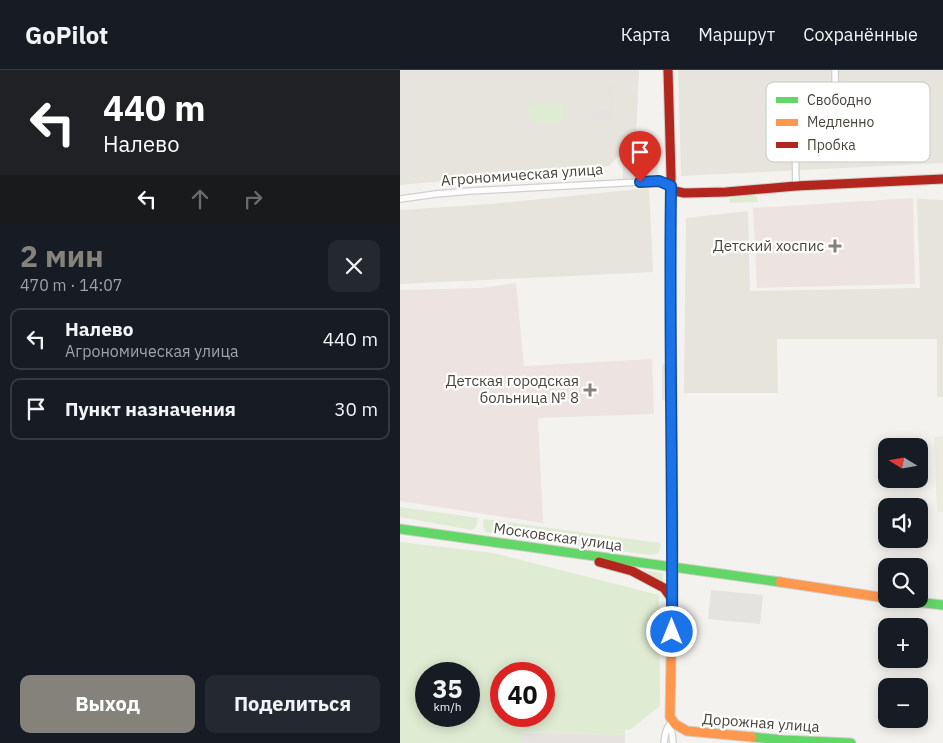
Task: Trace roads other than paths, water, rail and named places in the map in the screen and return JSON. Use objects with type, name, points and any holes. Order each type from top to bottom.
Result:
[{"type":"street","points":[[668,70],[671,186],[673,568],[670,724],[673,743]]},
{"type":"street","points":[[796,162],[796,186]]},
{"type":"street","name":"Агрономическая улица","points":[[400,199],[470,191],[621,182],[659,181],[671,186],[675,191],[684,193],[943,179]]},
{"type":"street","name":"Московская улица","points":[[400,524],[440,534]]},
{"type":"street","name":"Московская улица","points":[[400,529],[878,597]]},
{"type":"street","points":[[586,555],[594,561],[632,571],[664,588],[672,599]]},
{"type":"street","name":"Московская улица","points":[[928,603],[943,605]]},
{"type":"street","points":[[664,743],[665,733],[670,724]]},
{"type":"street","name":"Дорожная улица","points":[[670,724],[687,731],[783,740],[851,743]]},
{"type":"place","name":"Детский хоспис","points":[[835,246]]},
{"type":"place","name":"Детская городская больница № 8","points":[[590,390]]}]
